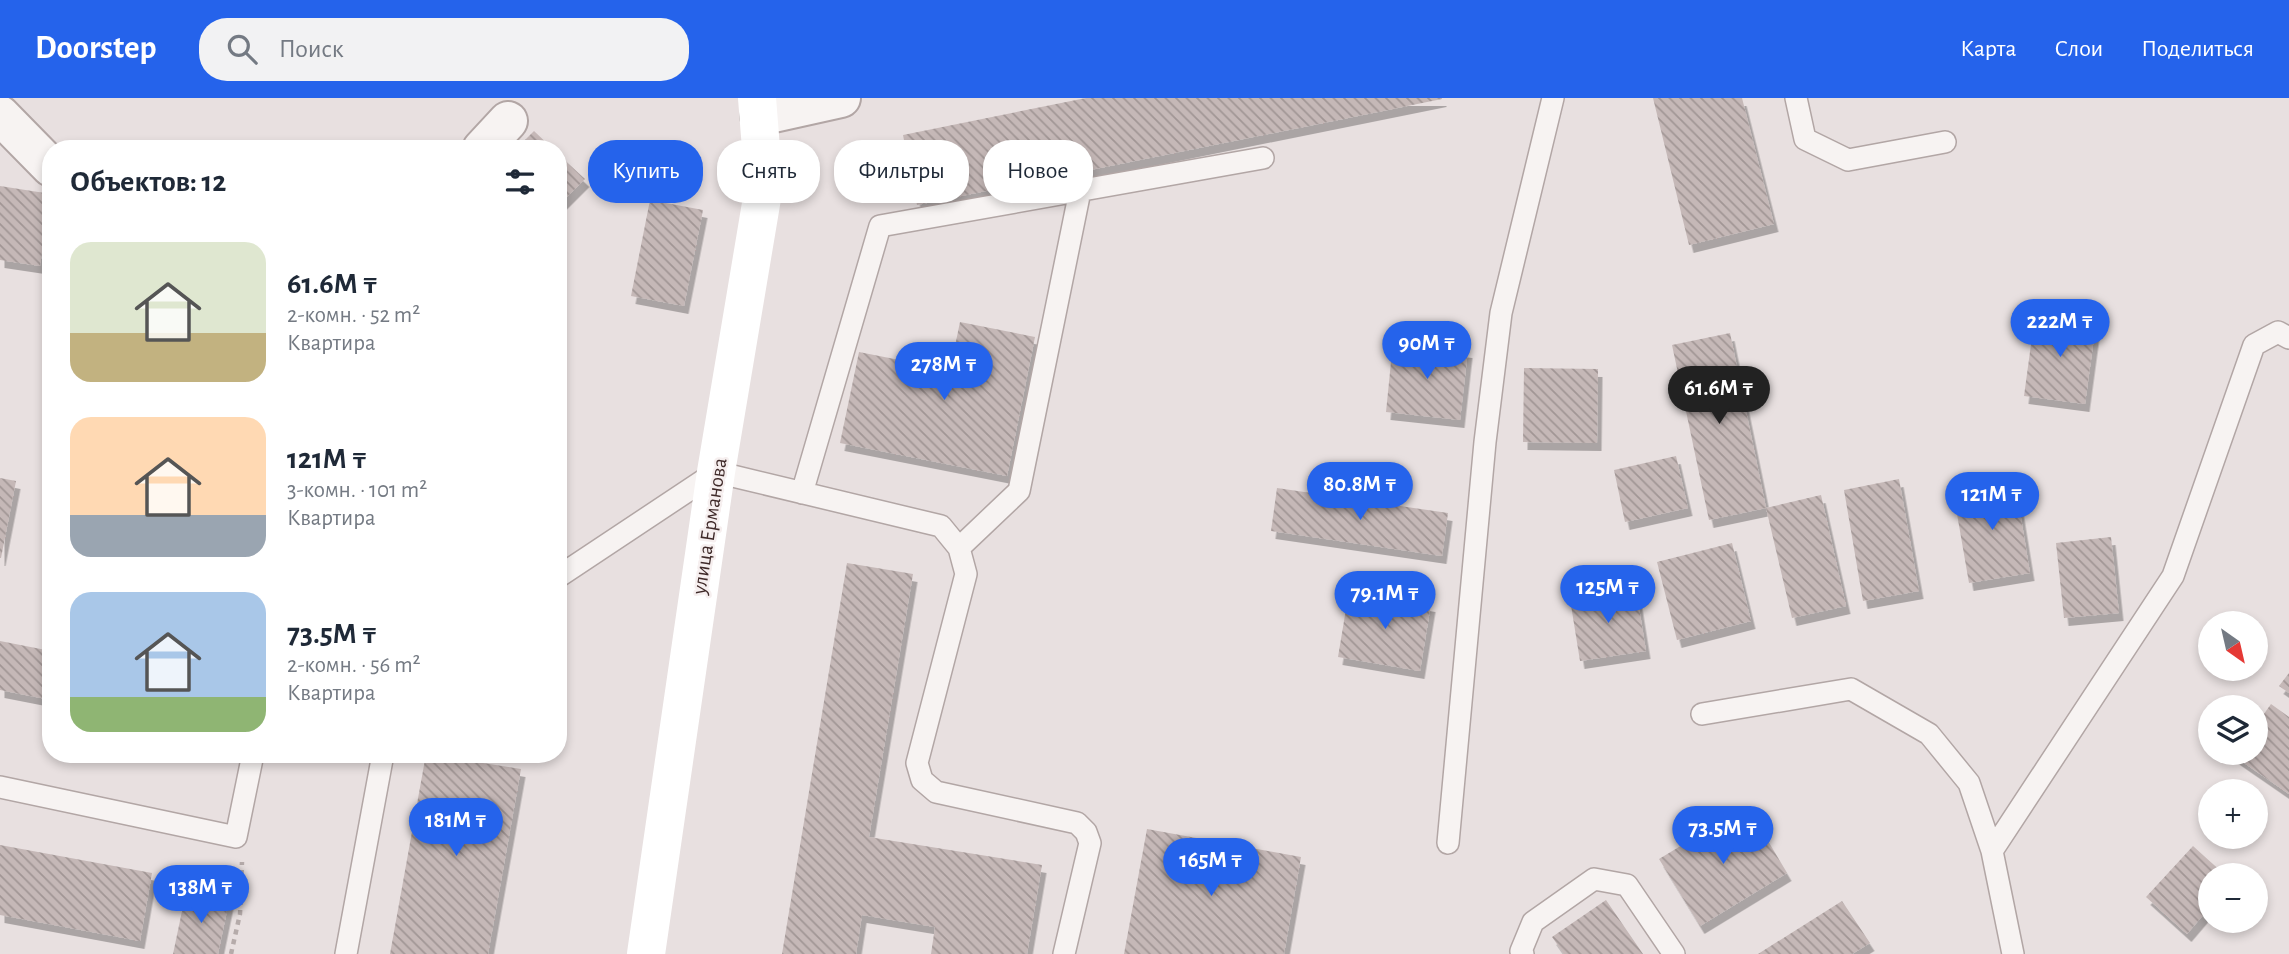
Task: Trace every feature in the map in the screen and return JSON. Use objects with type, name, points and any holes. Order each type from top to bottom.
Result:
[{"type":"main road","name":"улица Ерманова","points":[[646,954],[716,472],[764,186],[758,107]]},
{"type":"street","points":[[758,107],[841,98]]},
{"type":"street","points":[[0,115],[42,158]]},
{"type":"street","points":[[490,140],[508,121]]},
{"type":"lane","points":[[1448,843],[1484,456],[1501,313],[1553,98]]},
{"type":"lane","points":[[1796,98],[1805,139],[1848,160],[1945,142]]},
{"type":"lane","points":[[1093,189],[1263,158]]},
{"type":"lane","points":[[802,493],[880,226],[1011,203]]},
{"type":"lane","points":[[959,548],[1019,491],[1078,203]]},
{"type":"lane","points":[[1992,851],[2173,576],[2254,345],[2278,332],[2289,338]]},
{"type":"lane","points":[[567,571],[716,472],[941,526],[959,548],[966,574],[916,763],[922,780],[936,792],[1077,823],[1086,832],[1090,843],[1064,954]]},
{"type":"lane","points":[[1702,714],[1851,689],[1929,734],[1969,783],[1992,851],[2013,954]]},
{"type":"lane","points":[[0,787],[236,837],[251,763]]},
{"type":"lane","points":[[346,954],[381,763]]},
{"type":"lane","points":[[1523,954],[1521,951],[1533,922],[1594,880],[1627,885],[1674,954]]},
{"type":"path","points":[[231,954],[240,914],[243,867],[236,837]]},
{"type":"building","points":[[1086,98],[1442,98],[1093,169],[1093,140],[983,140],[983,192],[969,195],[969,140],[904,140],[903,135]]},
{"type":"building","points":[[1653,98],[1742,98],[1774,224],[1689,245]]},
{"type":"building","points":[[534,131],[544,140],[525,140]]},
{"type":"building","points":[[567,162],[585,179],[567,197]]},
{"type":"building","points":[[0,186],[42,193],[40,266],[0,260]]},
{"type":"building","points":[[649,203],[666,203],[703,210],[684,306],[631,296]]},
{"type":"building","points":[[2035,315],[2096,323],[2085,404],[2024,396]]},
{"type":"building","points":[[960,322],[1035,337],[1007,476],[840,443],[859,352],[950,370]]},
{"type":"building","points":[[1730,333],[1766,508],[1709,520],[1672,345]]},
{"type":"building","points":[[1393,342],[1468,350],[1460,420],[1386,412]]},
{"type":"building","points":[[1524,368],[1598,369],[1597,443],[1523,442]]},
{"type":"building","points":[[1676,456],[1688,508],[1625,522],[1614,470]]},
{"type":"building","points":[[0,478],[16,481],[1,558],[0,558]]},
{"type":"building","points":[[1899,479],[1919,591],[1863,601],[1844,490]]},
{"type":"building","points":[[2015,481],[2030,573],[1969,583],[1953,491]]},
{"type":"building","points":[[1277,488],[1448,513],[1442,556],[1271,531]]},
{"type":"building","points":[[1821,495],[1846,606],[1792,618],[1766,508]]},
{"type":"building","points":[[2111,537],[2119,613],[2064,618],[2056,543]]},
{"type":"building","points":[[1732,543],[1751,621],[1677,640],[1657,562]]},
{"type":"building","points":[[847,563],[913,574],[869,837],[1042,865],[1027,954],[931,954],[935,927],[862,915],[856,954],[782,954]]},
{"type":"building","points":[[1636,589],[1646,651],[1580,661],[1570,599]]},
{"type":"building","points":[[1349,591],[1431,604],[1420,671],[1338,657]]},
{"type":"building","points":[[0,641],[42,649],[42,698],[0,690]]},
{"type":"building","points":[[2289,673],[2289,693],[2279,686]]},
{"type":"building","points":[[2271,704],[2289,717],[2289,794],[2247,765],[2268,765],[2268,708]]},
{"type":"building","points":[[424,763],[483,763],[521,769],[488,954],[390,954]]},
{"type":"building","points":[[1747,806],[1787,873],[1700,926],[1659,859]]},
{"type":"building","points":[[1147,829],[1301,857],[1284,954],[1124,954]]},
{"type":"building","points":[[0,845],[152,873],[140,941],[0,915]]},
{"type":"building","points":[[2193,846],[2212,863],[2198,863],[2198,921],[2187,934],[2146,897]]},
{"type":"building","points":[[186,892],[229,901],[218,954],[173,954]]},
{"type":"building","points":[[1606,900],[1643,954],[1564,954],[1552,937]]},
{"type":"building","points":[[1842,901],[1870,943],[1852,954],[1758,954]]}]
